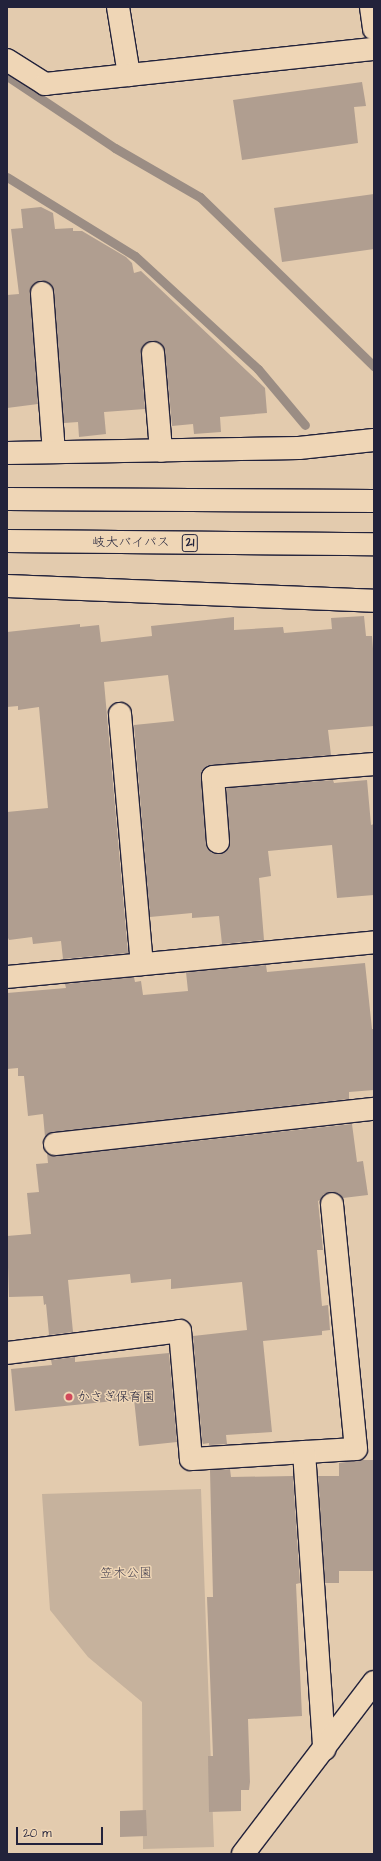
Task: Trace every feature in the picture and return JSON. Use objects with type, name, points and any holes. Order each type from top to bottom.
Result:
[{"type":"main road","points":[[118,7],[129,75]]},
{"type":"main road","points":[[370,7],[374,29]]},
{"type":"main road","points":[[7,60],[45,84],[374,49]]},
{"type":"main road","points":[[42,293],[54,452]]},
{"type":"main road","points":[[153,353],[161,451]]},
{"type":"main road","points":[[7,453],[299,448],[374,440]]},
{"type":"main road","points":[[7,499],[374,501]]},
{"type":"main road","name":"岐大バイパス","points":[[7,541],[374,544]]},
{"type":"main road","points":[[7,586],[374,601]]},
{"type":"main road","points":[[120,714],[142,964]]},
{"type":"main road","points":[[218,842],[213,777],[374,764]]},
{"type":"main road","points":[[7,977],[374,942]]},
{"type":"main road","points":[[55,1144],[374,1109]]},
{"type":"main road","points":[[7,1353],[180,1331],[191,1460],[356,1449],[332,1204]]},
{"type":"main road","points":[[304,1452],[324,1749]]},
{"type":"main road","points":[[243,1854],[374,1682]]},
{"type":"green space","name":"笠木公園","points":[[201,1489],[214,1847],[143,1849],[142,1702],[88,1657],[50,1610],[42,1494]]},
{"type":"building","points":[[362,82],[366,106],[354,107],[358,143],[242,160],[233,100]]},
{"type":"building","points":[[374,194],[374,249],[282,262],[274,208]]},
{"type":"building","points":[[41,207],[53,213],[55,229],[73,228],[73,231],[82,231],[126,257],[132,263],[134,273],[141,271],[265,388],[267,413],[220,417],[221,432],[194,434],[193,424],[172,426],[165,352],[163,346],[159,342],[152,341],[146,343],[142,347],[141,354],[145,409],[104,412],[106,434],[79,437],[78,422],[64,423],[54,292],[52,286],[47,282],[41,281],[35,283],[31,288],[30,294],[38,404],[7,408],[7,295],[19,294],[11,229],[23,228],[21,209]]},
{"type":"building","points":[[364,616],[366,636],[372,636],[374,661],[374,726],[328,730],[331,755],[212,765],[206,767],[202,771],[201,778],[206,843],[208,849],[212,853],[219,854],[225,852],[229,848],[230,841],[226,788],[333,780],[334,783],[367,780],[371,825],[374,824],[374,895],[337,898],[332,845],[268,851],[271,876],[259,878],[264,940],[222,944],[219,916],[192,918],[192,913],[150,917],[134,725],[174,721],[168,675],[104,682],[128,953],[63,959],[61,941],[33,944],[32,937],[9,940],[7,936],[7,812],[48,808],[39,707],[18,710],[18,706],[7,707],[7,632],[80,624],[80,627],[99,625],[101,642],[152,636],[151,626],[234,617],[234,630],[283,627],[284,633],[332,629],[331,618]]},
{"type":"building","points":[[365,963],[372,1029],[374,1029],[374,1090],[349,1092],[349,1099],[54,1132],[45,1137],[43,1114],[28,1116],[24,1076],[18,1076],[18,1068],[7,1069],[7,993],[66,988],[65,984],[134,977],[135,982],[141,981],[143,995],[188,991],[186,972],[266,965],[267,972]]},
{"type":"building","points":[[352,1124],[357,1162],[363,1161],[368,1195],[343,1198],[338,1193],[330,1192],[324,1194],[318,1201],[323,1250],[317,1250],[322,1306],[328,1305],[330,1330],[322,1331],[322,1335],[263,1341],[272,1432],[226,1435],[227,1444],[209,1445],[209,1443],[203,1444],[202,1440],[193,1336],[247,1330],[242,1282],[171,1289],[171,1279],[131,1283],[130,1274],[68,1280],[73,1332],[49,1335],[46,1304],[44,1305],[43,1296],[9,1297],[7,1236],[31,1234],[27,1193],[39,1192],[36,1164],[48,1163],[47,1153],[56,1156]]},
{"type":"building","points":[[169,1353],[177,1442],[139,1446],[134,1399],[15,1411],[11,1369],[52,1365],[51,1360],[75,1357],[75,1362]]},
{"type":"building","points":[[374,1460],[374,1571],[339,1571],[339,1583],[325,1583],[318,1476],[339,1476],[339,1463]]},
{"type":"building","points":[[230,1469],[231,1477],[293,1476],[300,1583],[296,1584],[302,1716],[248,1719],[250,1782],[249,1790],[241,1790],[241,1811],[209,1812],[208,1756],[213,1756],[207,1597],[213,1597],[210,1470]]},
{"type":"building","points":[[146,1810],[147,1836],[120,1837],[120,1811]]},
{"type":"waterway","points":[[7,76],[115,148],[200,197],[374,366]]},
{"type":"waterway","points":[[7,177],[135,256],[258,369],[305,425]]},
{"type":"place","name":"かさぎ保育園","points":[[69,1397]]}]
